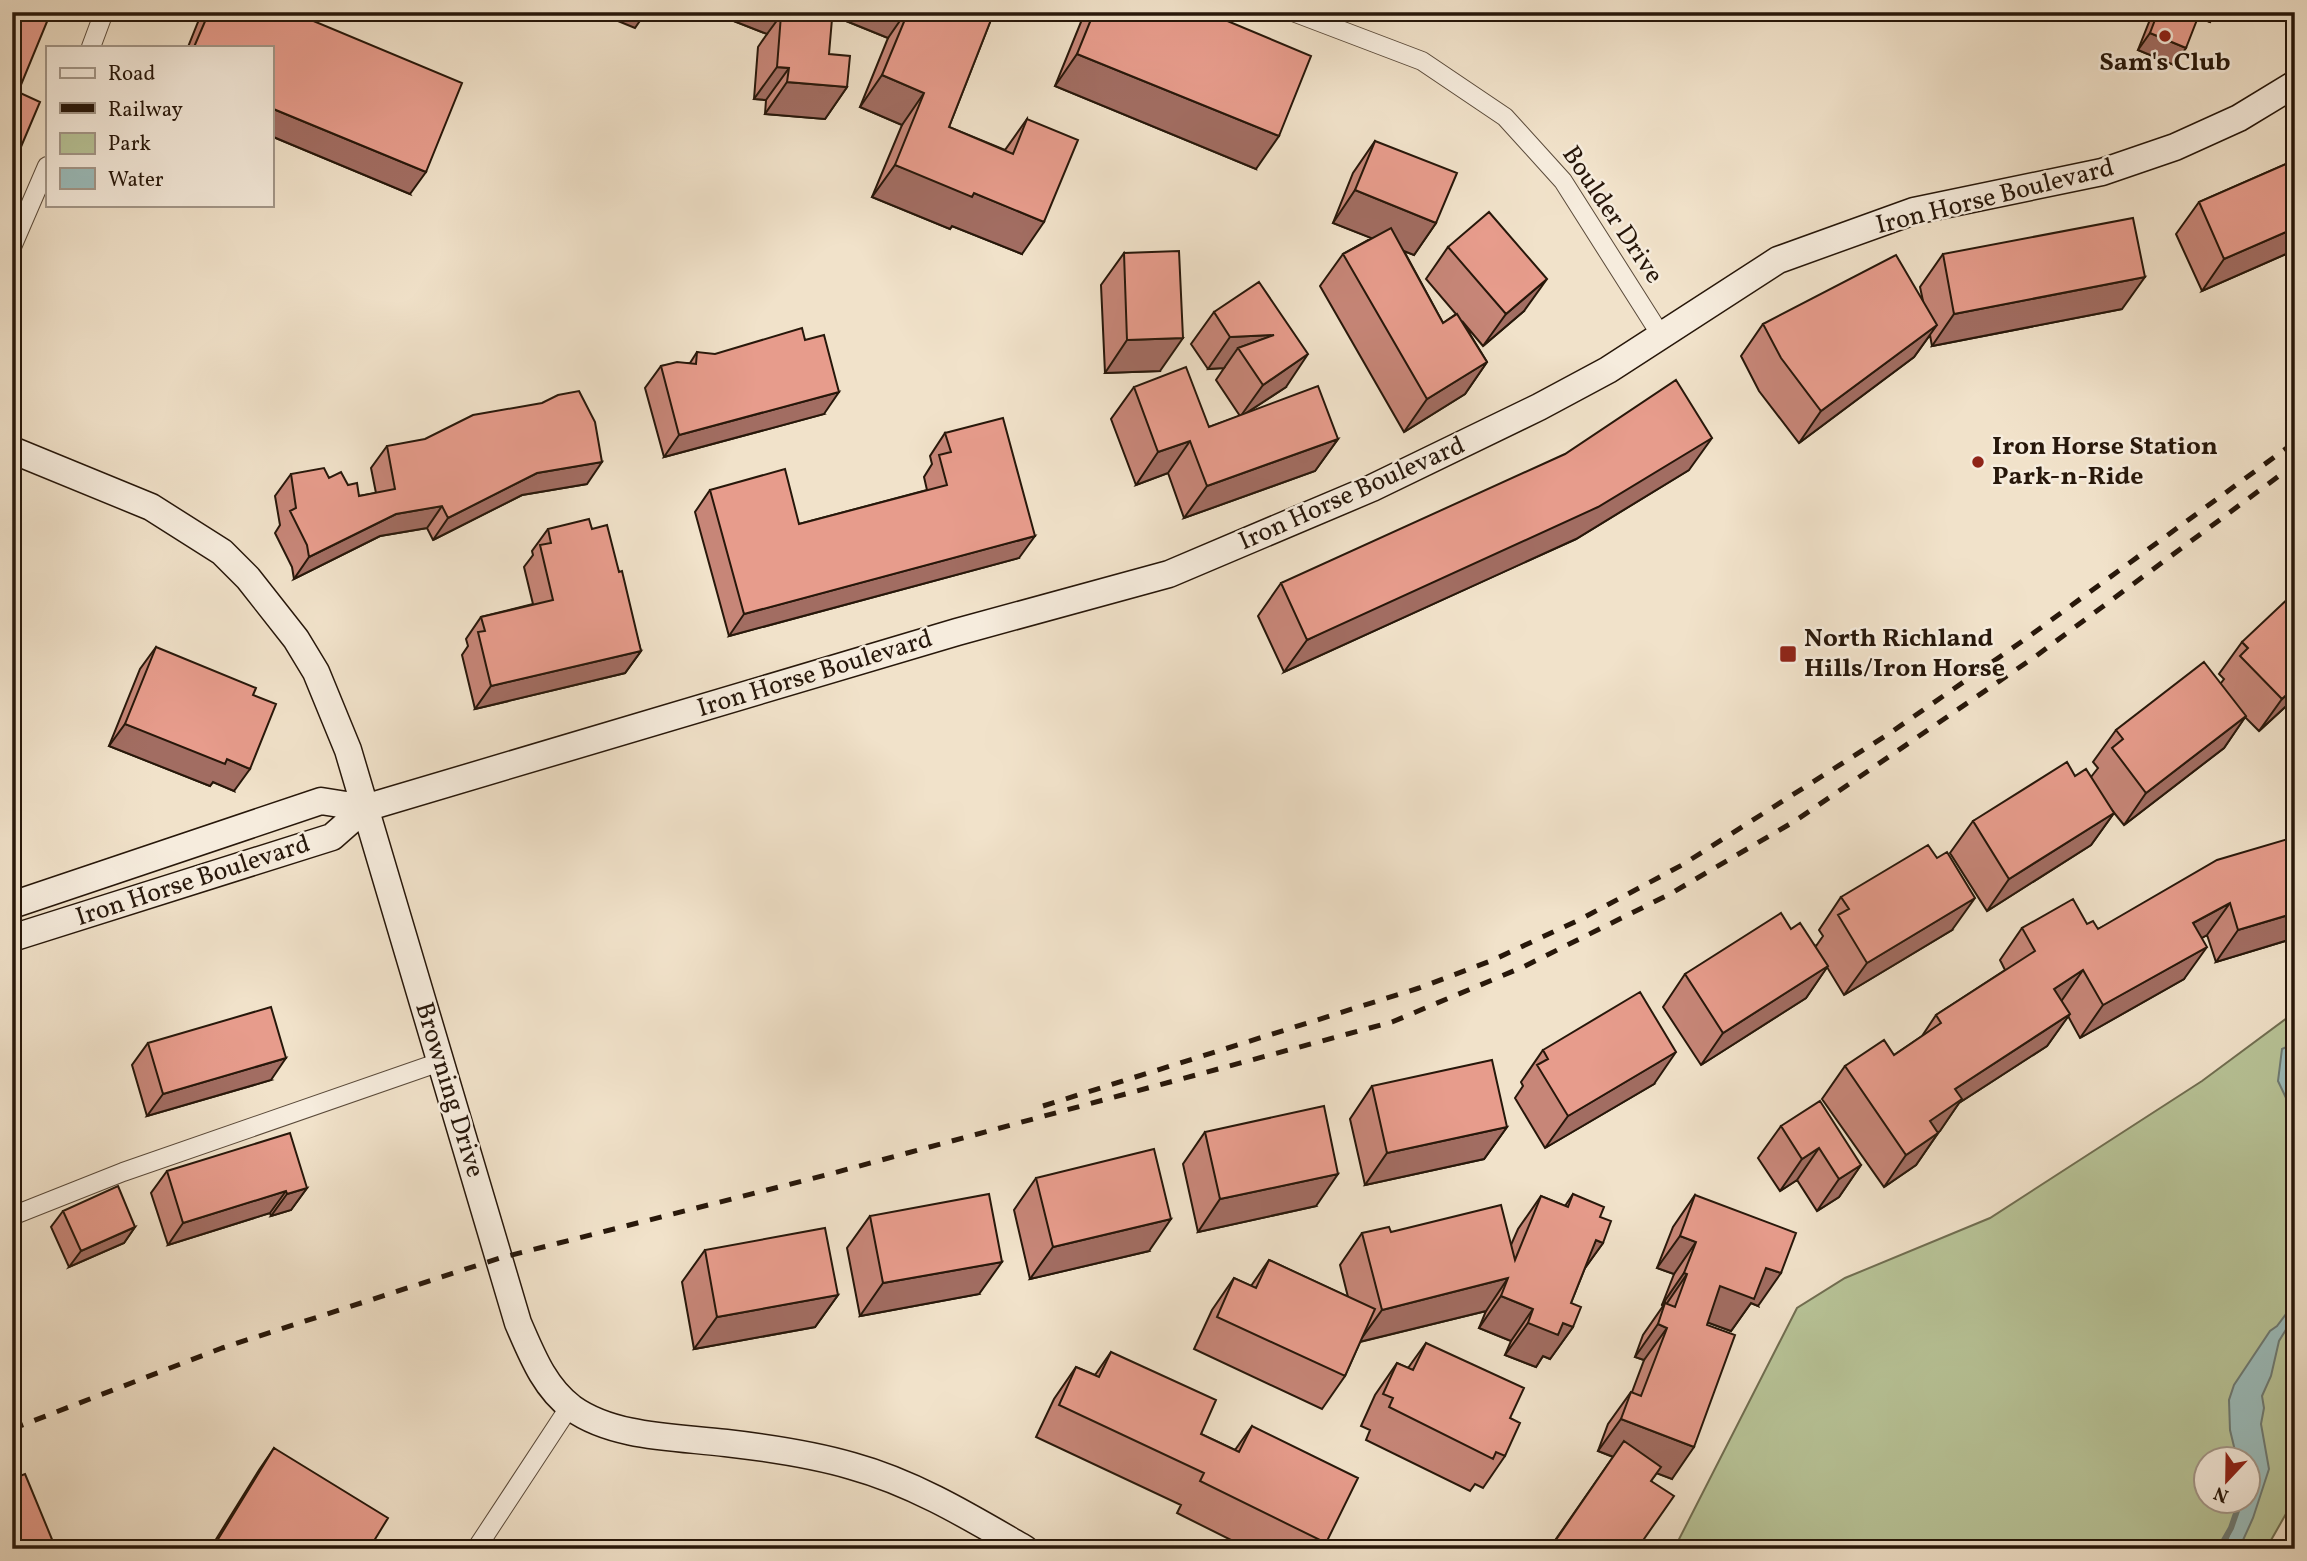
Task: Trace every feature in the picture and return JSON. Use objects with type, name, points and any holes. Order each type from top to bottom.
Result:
[{"type":"street","points":[[91,46],[104,12]]},
{"type":"street","name":"Boulder Drive","points":[[1293,12],[1422,61],[1505,117],[1563,181],[1662,337]]},
{"type":"street","name":"Iron Horse Boulevard","points":[[12,938],[332,837],[365,808],[957,632],[1169,574],[1454,450],[1608,370],[1778,260],[1914,211],[2102,173],[2175,147],[2218,128],[2295,85]]},
{"type":"street","points":[[12,247],[46,168]]},
{"type":"street","name":"Browning Drive","points":[[12,450],[151,507],[222,552],[248,578],[296,639],[316,672],[348,750],[519,1323],[533,1359],[551,1387],[570,1406],[588,1418],[617,1427],[668,1437],[787,1451],[854,1466],[947,1503],[1025,1549]]},
{"type":"street","name":"Iron Horse Boulevard","points":[[12,905],[321,801],[365,808]]},
{"type":"street","points":[[12,1216],[123,1172],[440,1062]]},
{"type":"street","points":[[476,1549],[570,1406]]},
{"type":"green space","points":[[2295,1012],[2295,1498],[2266,1549],[1674,1549],[1797,1308],[1845,1278],[1990,1218],[2202,1081]]},
{"type":"water","points":[[2295,1043],[2295,1071],[2289,1081],[2295,1091],[2295,1117],[2278,1081],[2282,1049]]},
{"type":"water","points":[[2295,1302],[2295,1315],[2279,1341],[2271,1376],[2262,1396],[2264,1408],[2261,1424],[2269,1469],[2262,1490],[2262,1446],[2234,1446],[2230,1430],[2229,1400],[2234,1385],[2270,1331]]},
{"type":"water","points":[[2236,1516],[2254,1516],[2239,1549],[2224,1549]]},
{"type":"building","points":[[12,12],[51,12],[18,92],[40,102],[12,168]]},
{"type":"building","points":[[209,12],[292,12],[462,83],[426,172],[273,109],[273,46],[194,46]]},
{"type":"building","points":[[908,12],[994,12],[949,127],[1013,154],[1027,119],[1078,140],[1044,222],[974,193],[972,197],[895,165],[924,93],[882,75]]},
{"type":"building","points":[[1094,12],[1206,12],[1311,56],[1279,136],[1077,54]]},
{"type":"building","points":[[2158,12],[2200,12],[2186,48],[2150,33]]},
{"type":"building","points":[[781,15],[832,19],[829,54],[850,56],[847,87],[787,82],[789,68],[777,67]]},
{"type":"building","points":[[1375,141],[1457,173],[1436,223],[1355,190]]},
{"type":"building","points":[[2295,160],[2295,228],[2224,259],[2199,202]]},
{"type":"building","points":[[1489,212],[1547,279],[1506,314],[1448,247]]},
{"type":"building","points":[[2133,218],[2145,277],[1954,314],[1943,254]]},
{"type":"building","points":[[1391,228],[1443,323],[1457,314],[1487,362],[1427,399],[1343,254]]},
{"type":"building","points":[[1179,251],[1183,338],[1127,340],[1124,253]]},
{"type":"building","points":[[1896,255],[1937,325],[1821,411],[1781,358],[1763,324]]},
{"type":"building","points":[[1259,282],[1308,354],[1263,385],[1238,348],[1274,335],[1230,337],[1214,312]]},
{"type":"building","points":[[802,328],[805,340],[824,335],[839,392],[679,435],[661,366],[677,362],[696,364],[697,352],[715,354]]},
{"type":"building","points":[[1186,367],[1209,427],[1318,386],[1338,439],[1207,486],[1190,441],[1158,452],[1134,387]]},
{"type":"building","points":[[1676,380],[1712,438],[1598,507],[1307,640],[1281,583],[1565,454]]},
{"type":"building","points":[[579,391],[595,422],[602,462],[537,473],[448,518],[442,506],[396,514],[309,557],[307,545],[290,511],[296,508],[291,474],[324,468],[329,478],[341,472],[348,485],[357,483],[359,496],[395,489],[387,446],[425,439],[473,415],[542,403],[558,395]]},
{"type":"building","points":[[1003,418],[1035,536],[744,614],[710,490],[785,469],[799,524],[947,485],[939,455],[951,452],[945,433]]},
{"type":"building","points":[[589,519],[592,529],[607,525],[619,572],[622,571],[641,651],[491,686],[478,632],[485,631],[481,617],[553,600],[540,545],[551,543],[548,529]]},
{"type":"building","points":[[2295,592],[2295,687],[2282,699],[2240,656],[2248,648],[2242,642]]},
{"type":"building","points":[[156,647],[256,688],[253,695],[276,704],[250,769],[227,759],[225,764],[125,724]]},
{"type":"building","points":[[2204,662],[2246,716],[2146,793],[2112,748],[2123,739],[2116,730]]},
{"type":"building","points":[[2067,762],[2075,776],[2086,769],[2114,813],[2009,879],[1973,821]]},
{"type":"building","points":[[2295,837],[2295,913],[2238,930],[2230,903],[2193,923],[2207,947],[2103,1005],[2083,970],[2054,989],[2070,1014],[1955,1089],[1962,1099],[1930,1121],[1938,1133],[1906,1155],[1845,1066],[1884,1040],[1894,1055],[1941,1023],[1936,1015],[2035,951],[2022,928],[2073,899],[2087,924],[2093,921],[2098,929],[2217,860]]},
{"type":"building","points":[[1928,845],[1937,858],[1947,852],[1975,898],[1867,963],[1838,915],[1849,909],[1841,897]]},
{"type":"building","points":[[1781,913],[1791,929],[1800,923],[1828,966],[1723,1033],[1685,974]]},
{"type":"building","points":[[1640,992],[1676,1052],[1568,1116],[1537,1065],[1548,1059],[1543,1050]]},
{"type":"building","points":[[271,1007],[286,1058],[163,1094],[148,1043]]},
{"type":"building","points":[[1492,1060],[1507,1127],[1387,1153],[1372,1086]]},
{"type":"building","points":[[1820,1101],[1861,1165],[1839,1179],[1819,1148],[1802,1159],[1781,1126]]},
{"type":"building","points":[[1324,1106],[1338,1174],[1220,1199],[1205,1132]]},
{"type":"building","points":[[290,1133],[307,1188],[287,1194],[286,1191],[183,1223],[167,1171]]},
{"type":"building","points":[[1154,1149],[1171,1219],[1053,1247],[1036,1178]]},
{"type":"building","points":[[118,1186],[135,1227],[81,1251],[63,1211]]},
{"type":"building","points":[[989,1194],[1002,1262],[883,1283],[870,1216]]},
{"type":"building","points":[[1573,1194],[1604,1207],[1600,1217],[1611,1221],[1603,1243],[1596,1240],[1571,1303],[1581,1307],[1573,1327],[1563,1323],[1558,1335],[1528,1323],[1533,1309],[1501,1296],[1508,1278],[1382,1310],[1362,1233],[1389,1227],[1391,1232],[1501,1205],[1515,1260],[1541,1196],[1568,1207]]},
{"type":"building","points":[[1695,1195],[1796,1233],[1781,1273],[1766,1268],[1754,1299],[1720,1286],[1707,1325],[1735,1335],[1694,1447],[1621,1419],[1631,1392],[1641,1396],[1667,1328],[1658,1324],[1665,1303],[1675,1307],[1687,1274],[1684,1273],[1696,1242],[1680,1236]]},
{"type":"building","points":[[825,1228],[838,1295],[717,1317],[705,1250]]},
{"type":"building","points":[[1269,1260],[1375,1309],[1345,1376],[1217,1317],[1234,1278],[1256,1288]]},
{"type":"building","points":[[1426,1343],[1524,1388],[1510,1418],[1520,1423],[1505,1456],[1496,1452],[1493,1459],[1389,1407],[1393,1398],[1383,1394],[1397,1363],[1413,1370]]},
{"type":"building","points":[[1111,1352],[1216,1400],[1201,1434],[1239,1452],[1252,1426],[1358,1478],[1326,1543],[1200,1481],[1204,1473],[1059,1405],[1076,1367],[1099,1377]]},
{"type":"building","points":[[1624,1441],[1661,1467],[1651,1481],[1674,1496],[1637,1549],[1553,1549],[1551,1547]]},
{"type":"building","points":[[274,1448],[388,1518],[369,1549],[212,1549]]},
{"type":"building","points":[[25,1474],[56,1549],[12,1549],[12,1479]]},
{"type":"waterway","points":[[2219,1549],[2235,1516]]},
{"type":"railway","points":[[1043,1106],[1419,988],[1493,960],[1581,919],[1682,865],[1890,733],[2024,640],[2295,442]]},
{"type":"railway","points":[[12,1429],[222,1348],[500,1258],[826,1175],[1392,1022],[1523,967],[1670,894],[1795,821],[2036,656],[2295,464]]},
{"type":"place","name":"Sam's Club","points":[[2165,36]]},
{"type":"place","name":"Iron Horse Station Park-n-Ride","points":[[1978,462]]},
{"type":"place","name":"North Richland Hills/Iron Horse","points":[[1788,654]]}]
